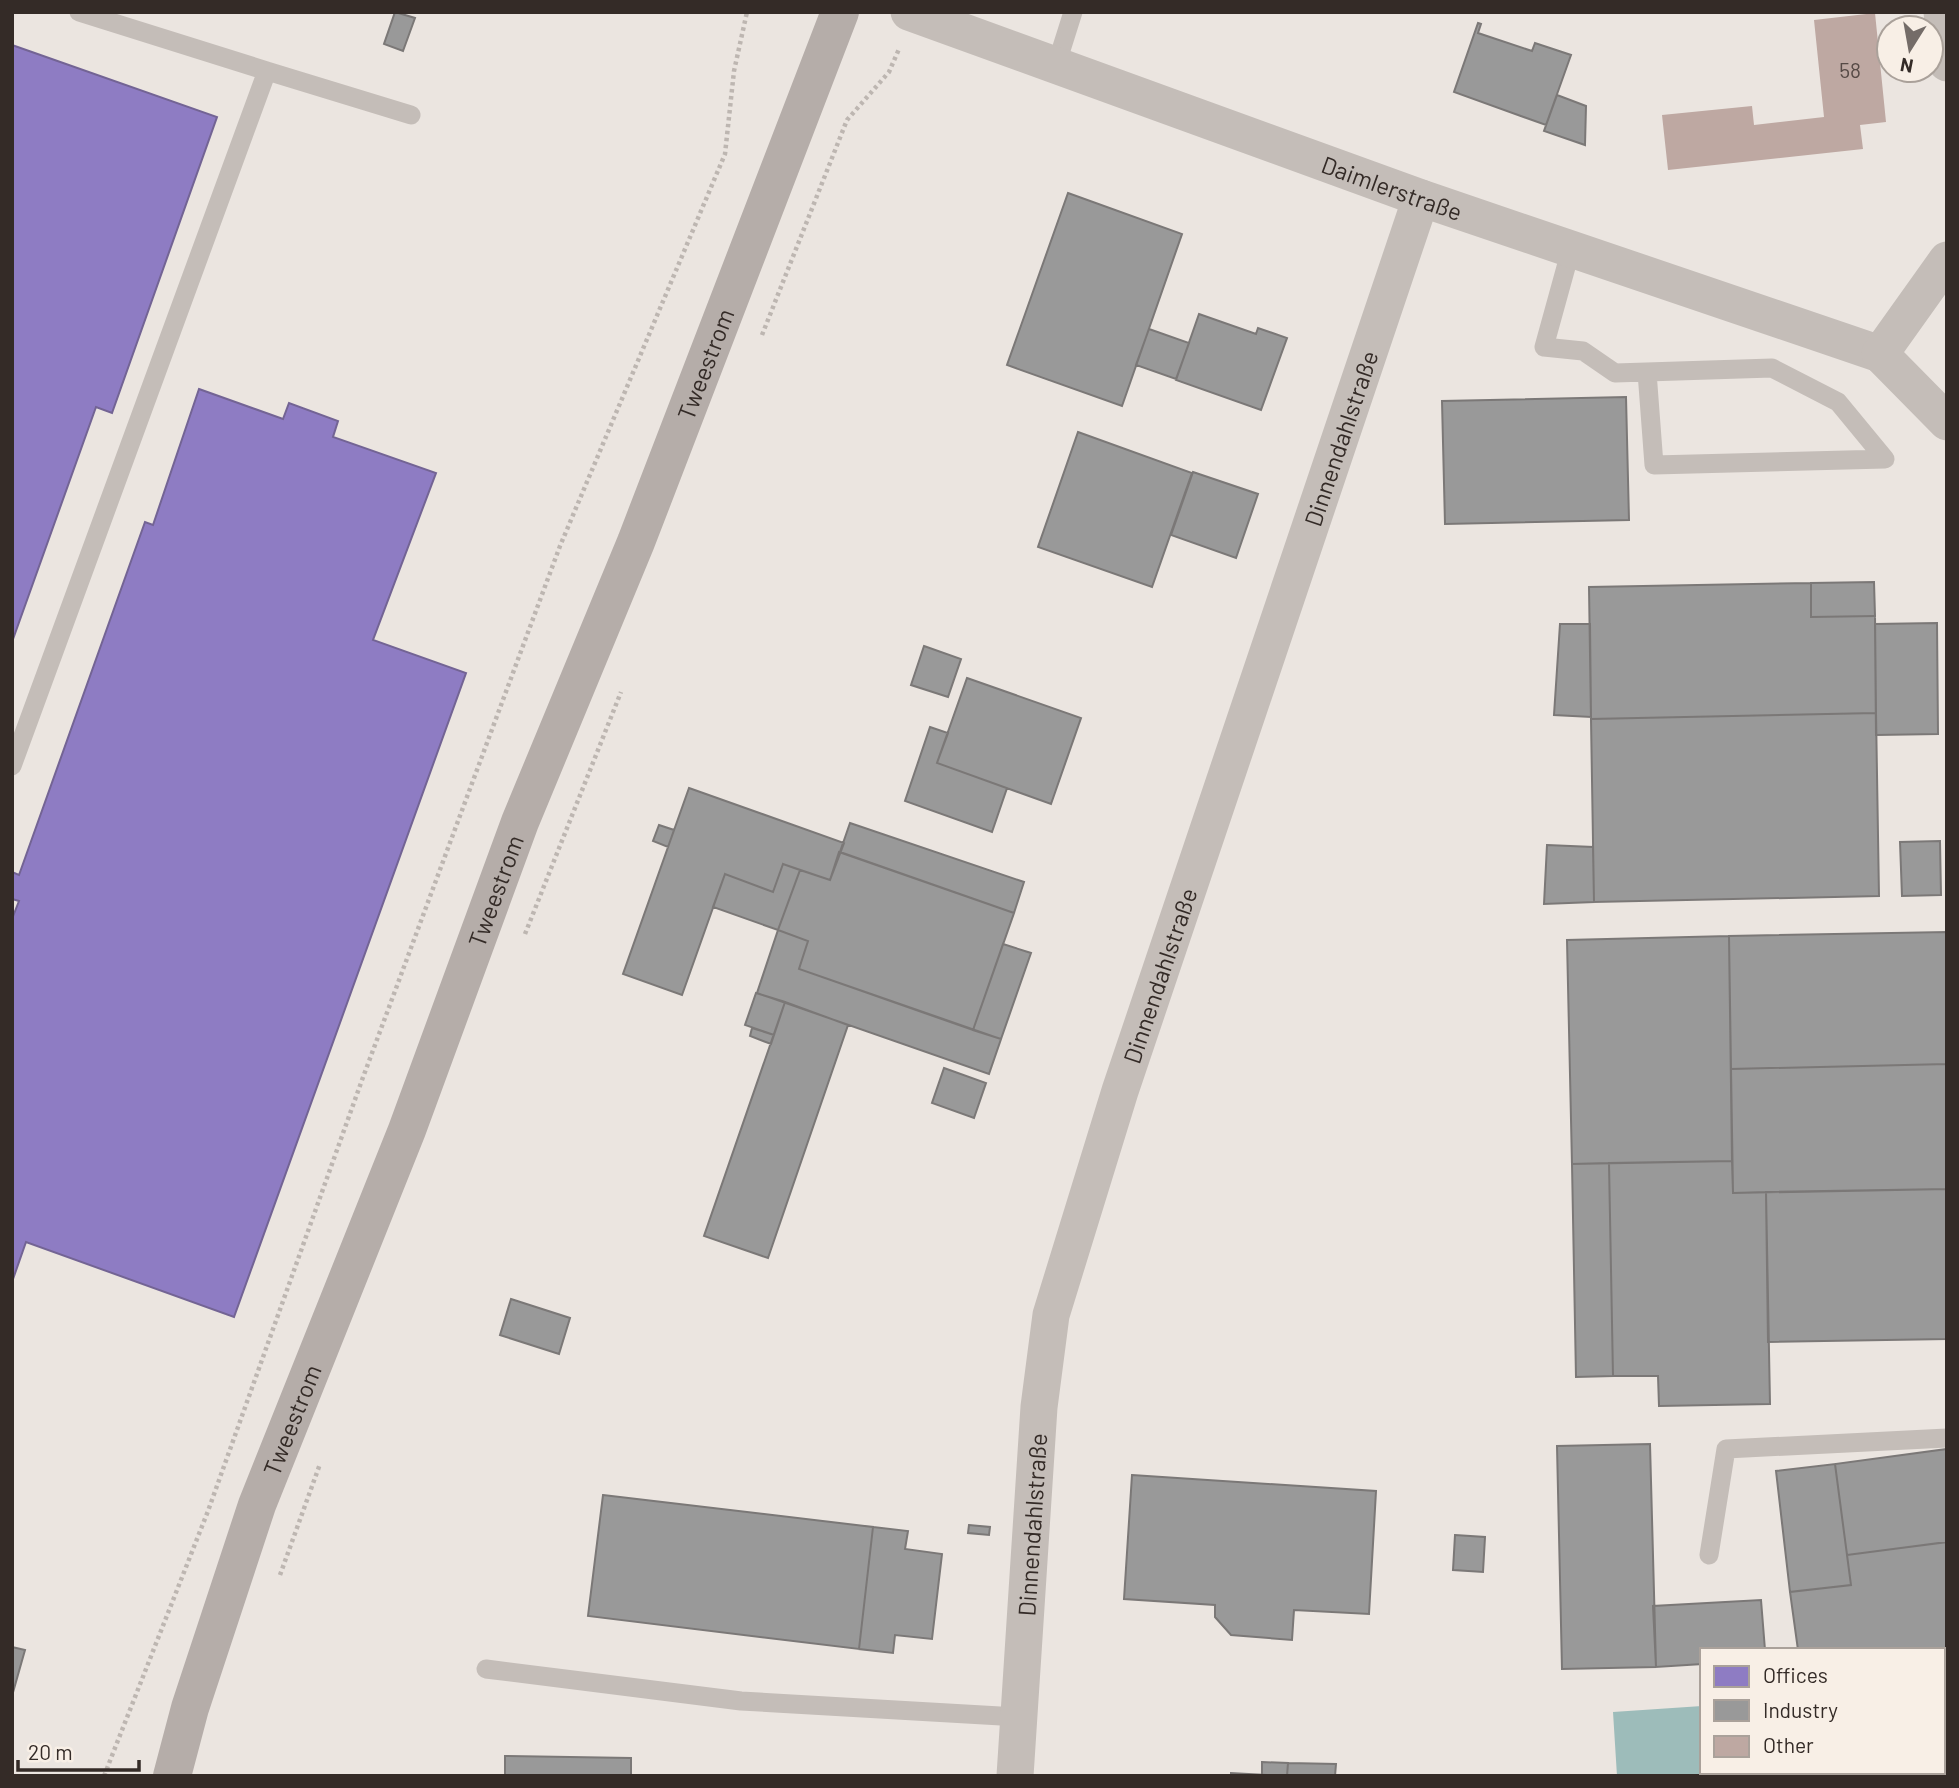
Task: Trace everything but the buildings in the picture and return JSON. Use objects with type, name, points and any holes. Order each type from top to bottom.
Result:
[{"type":"main road","name":"Tweestrom","points":[[172,1776],[190,1708],[257,1505],[407,1130],[520,822],[636,542],[840,12]]},
{"type":"street","points":[[1942,12],[1947,63]]},
{"type":"street","name":"Daimlerstraße","points":[[911,13],[1421,198],[1880,354]]},
{"type":"street","name":"Dinnendahlstraße","points":[[1015,1776],[1039,1407],[1051,1315],[1121,1091],[1421,198]]},
{"type":"street","points":[[1947,260],[1880,354],[1947,422]]},
{"type":"lane","points":[[79,12],[411,115]]},
{"type":"lane","points":[[1056,66],[1073,12]]},
{"type":"lane","points":[[12,766],[267,71]]},
{"type":"lane","points":[[1571,248],[1544,347],[1583,351],[1615,373],[1772,368],[1838,402],[1885,459],[1654,465],[1647,372]]},
{"type":"lane","points":[[1709,1555],[1726,1449],[1947,1438]]},
{"type":"lane","points":[[486,1669],[741,1701],[1019,1717]]},
{"type":"path","points":[[104,1776],[208,1511],[362,1080],[560,545],[725,154],[734,71],[747,12]]},
{"type":"path","points":[[760,341],[847,120],[889,72],[911,13]]},
{"type":"path","points":[[523,939],[626,679]]},
{"type":"path","points":[[276,1584],[323,1456]]},
{"type":"water","points":[[1700,1706],[1700,1774],[1753,1776],[1617,1776],[1613,1712]]}]
